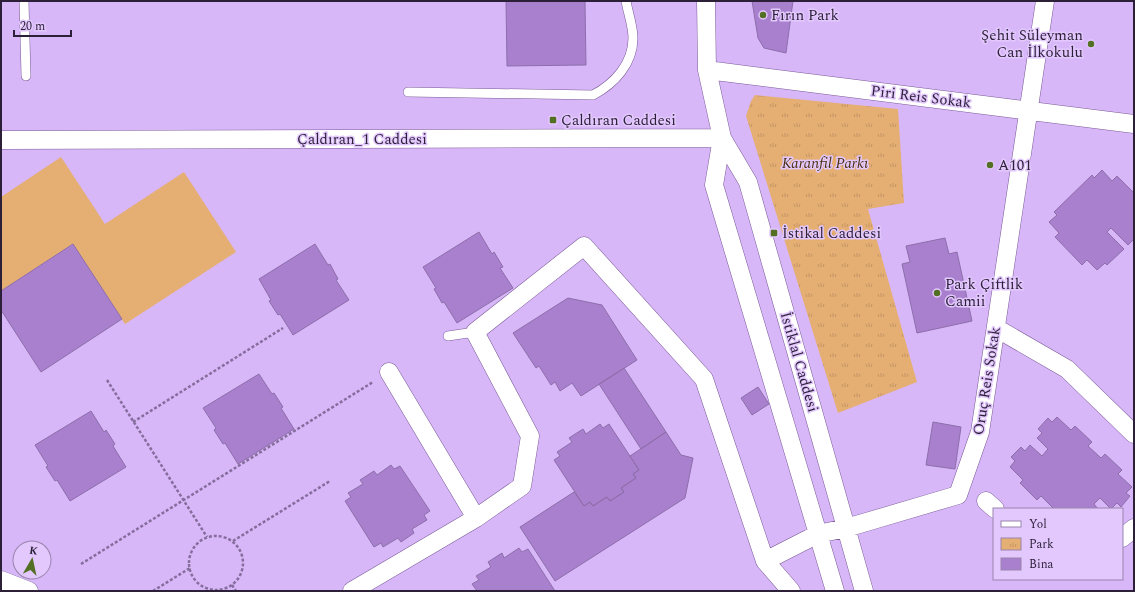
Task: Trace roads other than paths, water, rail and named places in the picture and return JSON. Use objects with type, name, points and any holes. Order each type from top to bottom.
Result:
[{"type":"street","name":"İstiklal Caddesi","points":[[706,1],[707,70],[722,138],[748,182],[864,591]]},
{"type":"street","name":"Oruç Reis Sokak","points":[[765,561],[818,534],[846,528],[958,495],[980,432],[1045,1]]},
{"type":"street","name":"Piri Reis Sokak","points":[[707,70],[1134,124]]},
{"type":"street","name":"İstiklal Caddesi","points":[[722,138],[714,185],[835,591]]},
{"type":"street","name":"Çaldıran_1 Caddesi","points":[[1,140],[722,138]]},
{"type":"street","points":[[352,591],[476,518],[522,486],[530,436],[475,332],[584,246],[704,379],[765,561],[791,591]]},
{"type":"street","points":[[996,328],[1068,370],[1134,434]]},
{"type":"street","points":[[389,372],[476,518]]},
{"type":"street","points":[[1123,537],[1134,528]]},
{"type":"street","points":[[1,580],[29,591]]},
{"type":"lane","points":[[24,1],[26,76]]},
{"type":"lane","points":[[408,92],[593,95],[604,89],[614,80],[628,61],[633,38],[626,1]]},
{"type":"lane","points":[[448,336],[475,332]]},
{"type":"place","name":"Fırın Park","points":[[763,15]]},
{"type":"place","name":"Şehit Süleyman Can İlkokulu","points":[[1091,44]]},
{"type":"place","name":"Çaldıran Caddesi","points":[[553,120]]},
{"type":"place","name":"A101","points":[[990,165]]},
{"type":"place","name":"İstikal Caddesi","points":[[774,233]]},
{"type":"place","name":"Park Çiftlik Camii","points":[[937,293]]},
{"type":"park label","name":"Karanfil Parkı","points":[[825,163]]}]
